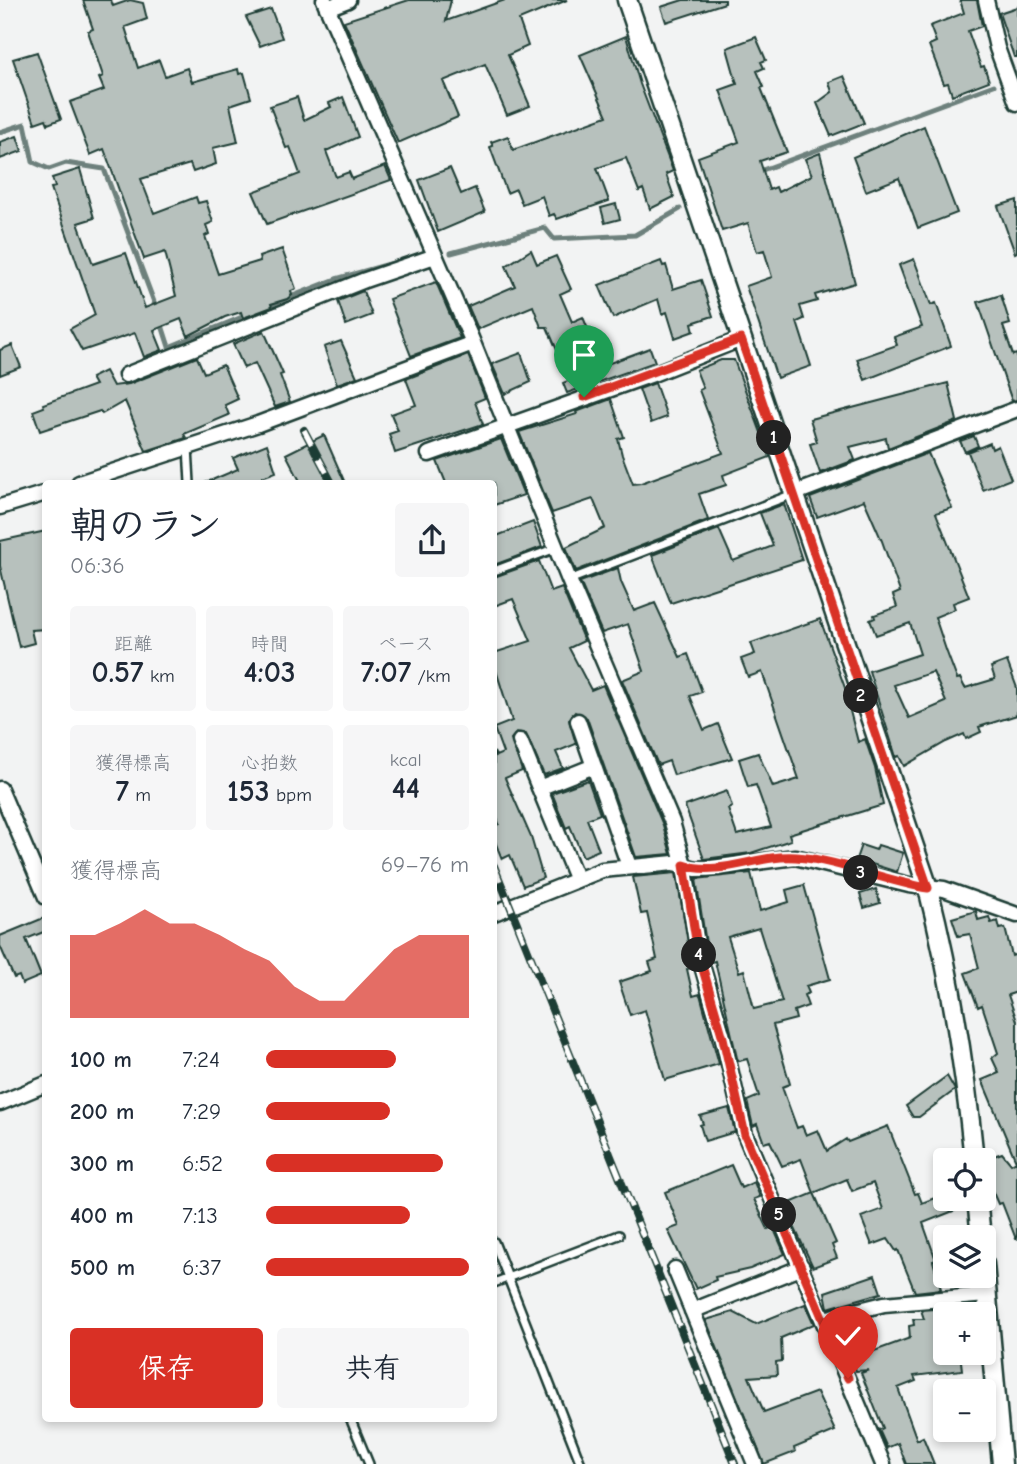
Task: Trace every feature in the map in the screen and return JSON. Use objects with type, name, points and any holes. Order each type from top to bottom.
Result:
[{"type":"street","points":[[348,0],[325,4],[473,343],[569,580],[673,822],[684,865],[698,952],[723,1038],[745,1135],[883,1464]]},
{"type":"street","points":[[627,0],[928,888],[948,966],[966,1073],[973,1148]]},
{"type":"street","points":[[986,0],[997,48],[1017,103]]},
{"type":"street","points":[[126,375],[365,280],[435,256]]},
{"type":"street","points":[[429,454],[505,424],[653,374],[741,339]]},
{"type":"street","points":[[88,480],[188,447],[473,343]]},
{"type":"street","points":[[793,494],[1017,409]]},
{"type":"street","points":[[0,507],[42,494]]},
{"type":"street","points":[[578,721],[629,866]]},
{"type":"street","points":[[520,741],[576,878]]},
{"type":"street","points":[[539,788],[594,766]]},
{"type":"street","points":[[0,789],[42,888]]},
{"type":"street","points":[[497,911],[576,878],[629,866],[684,865],[696,869],[795,857],[928,888],[944,889],[1017,915]]},
{"type":"street","points":[[0,1103],[42,1086]]},
{"type":"street","points":[[692,1311],[802,1267]]},
{"type":"street","points":[[675,1269],[755,1464]]},
{"type":"street","points":[[986,1288],[1002,1464]]},
{"type":"street","points":[[824,1319],[884,1304],[986,1295]]},
{"type":"lane","points":[[188,447],[190,480]]},
{"type":"lane","points":[[569,580],[793,494]]},
{"type":"lane","points":[[497,570],[556,548]]},
{"type":"lane","points":[[497,1282],[619,1235]]},
{"type":"lane","points":[[497,1250],[581,1464]]},
{"type":"lane","points":[[353,1422],[369,1464]]},
{"type":"building","points":[[83,0],[111,0],[113,6],[130,0],[143,3],[147,19],[125,27],[138,68],[159,60],[165,76],[187,68],[192,82],[238,69],[239,74],[244,73],[251,98],[230,105],[238,142],[213,148],[216,164],[193,172],[190,164],[141,179],[154,213],[196,197],[198,203],[206,201],[213,222],[206,225],[209,234],[205,236],[218,274],[260,261],[259,257],[282,249],[296,289],[291,291],[292,295],[287,299],[271,304],[272,307],[243,318],[241,312],[225,317],[188,336],[181,319],[154,330],[162,350],[144,357],[135,333],[82,351],[70,329],[95,315],[51,188],[55,187],[52,178],[80,169],[94,218],[78,223],[93,264],[126,253],[145,308],[176,296],[165,252],[144,259],[104,149],[90,155],[70,102],[104,90],[99,78],[103,76],[88,31],[93,29]]},
{"type":"building","points":[[409,0],[451,0],[446,21],[505,0],[567,0],[519,20],[528,46],[508,55],[530,106],[507,115],[485,64],[443,81],[458,117],[398,143],[344,21]]},
{"type":"building","points":[[683,0],[725,0],[725,3],[666,22],[661,7]]},
{"type":"building","points":[[960,0],[977,0],[982,26],[968,31],[989,81],[952,95],[948,83],[944,84],[929,45],[936,42],[930,26],[964,13]]},
{"type":"building","points":[[1017,7],[1017,57],[1014,57],[999,13]]},
{"type":"building","points":[[271,9],[282,38],[260,46],[246,17]]},
{"type":"building","points":[[626,36],[640,84],[673,171],[666,174],[674,197],[650,209],[643,189],[639,191],[626,158],[597,168],[609,201],[557,219],[554,214],[549,216],[542,196],[522,204],[516,189],[507,193],[490,147],[493,146],[491,142],[508,136],[513,150],[607,116],[580,55]]},
{"type":"building","points":[[756,37],[766,60],[761,62],[764,68],[757,71],[764,87],[761,88],[787,152],[760,161],[769,190],[776,187],[778,192],[812,175],[805,159],[820,153],[855,283],[815,295],[817,301],[800,306],[804,319],[797,322],[811,366],[777,378],[746,286],[772,277],[764,250],[757,252],[748,223],[722,231],[698,157],[739,142],[720,90],[737,84],[727,48]]},
{"type":"building","points":[[37,52],[61,119],[48,124],[46,119],[35,123],[13,59]]},
{"type":"building","points":[[844,76],[864,123],[831,136],[817,103],[832,92],[829,82]]},
{"type":"building","points":[[297,97],[304,120],[331,107],[329,103],[343,97],[358,137],[326,151],[336,177],[349,172],[352,179],[385,166],[391,180],[267,224],[253,192],[300,174],[290,147],[286,148],[270,106]]},
{"type":"building","points":[[924,126],[957,213],[918,228],[899,178],[866,191],[853,157]]},
{"type":"building","points":[[17,136],[22,151],[0,159],[0,142]]},
{"type":"building","points":[[450,168],[461,194],[475,188],[485,212],[438,232],[419,180]]},
{"type":"building","points":[[1017,200],[1017,252],[1015,253],[998,206]]},
{"type":"building","points":[[616,204],[620,219],[605,223],[601,208]]},
{"type":"building","points":[[531,250],[537,264],[556,256],[571,289],[560,294],[572,322],[583,317],[592,339],[587,341],[599,367],[650,348],[655,362],[567,393],[563,383],[570,380],[547,327],[541,327],[533,306],[478,329],[468,306],[515,286],[506,266]]},
{"type":"building","points":[[914,259],[931,305],[936,303],[951,346],[865,380],[857,359],[897,345],[894,337],[922,327],[899,265]]},
{"type":"building","points":[[661,261],[663,266],[666,265],[673,289],[701,280],[713,316],[692,323],[694,331],[675,338],[667,312],[662,314],[658,299],[613,318],[599,285]]},
{"type":"building","points":[[436,282],[460,338],[411,356],[389,299]]},
{"type":"building","points":[[363,291],[372,315],[346,325],[338,301]]},
{"type":"building","points":[[1001,295],[1010,324],[1003,326],[1013,355],[1017,354],[1017,400],[1012,401],[978,302]]},
{"type":"building","points":[[264,331],[283,374],[280,375],[290,402],[275,407],[255,363],[244,368],[233,344]]},
{"type":"building","points":[[341,341],[357,377],[337,384],[324,347]]},
{"type":"building","points":[[12,345],[21,367],[0,375],[0,350]]},
{"type":"building","points":[[521,353],[531,382],[505,394],[492,364]]},
{"type":"building","points":[[468,355],[485,398],[475,402],[483,424],[395,453],[389,434],[398,431],[391,414],[416,405],[406,379]]},
{"type":"building","points":[[197,357],[204,373],[223,365],[238,399],[225,405],[229,415],[184,434],[186,438],[146,451],[125,401],[102,414],[100,411],[40,431],[33,411],[44,407],[43,404],[95,385],[91,378],[105,371],[113,386],[129,384]]},
{"type":"building","points":[[721,360],[734,360],[770,457],[723,475],[726,485],[699,494],[708,520],[576,571],[566,547],[605,528],[593,499],[552,513],[519,432],[577,414],[576,412],[611,399],[624,437],[618,439],[622,455],[633,484],[641,483],[723,453],[699,390],[703,388],[696,370]]},
{"type":"building","points":[[655,383],[667,417],[651,423],[639,389]]},
{"type":"building","points":[[948,383],[957,421],[888,448],[886,438],[850,447],[855,460],[820,473],[810,444],[817,442],[810,419]]},
{"type":"building","points":[[324,435],[344,480],[299,480],[286,454]]},
{"type":"building","points":[[974,436],[978,446],[965,452],[960,441]]},
{"type":"building","points":[[501,439],[524,495],[497,504],[497,480],[445,480],[437,461]]},
{"type":"building","points":[[990,443],[992,449],[998,446],[1011,479],[983,490],[968,452]]},
{"type":"building","points":[[267,444],[276,472],[262,477],[263,480],[212,480],[238,469],[233,458]]},
{"type":"building","points":[[928,453],[952,508],[936,513],[969,597],[953,603],[955,609],[935,617],[946,650],[957,679],[960,678],[965,688],[995,679],[991,667],[1007,661],[1017,688],[1017,715],[979,727],[981,732],[966,739],[964,734],[904,766],[899,756],[896,757],[869,671],[920,654],[910,623],[876,635],[870,620],[875,618],[874,615],[897,607],[893,595],[900,592],[864,500],[817,517],[810,498]],"holes":[[[933,672],[946,702],[909,718],[894,685]]]},
{"type":"building","points":[[784,504],[802,560],[671,603],[652,555],[719,529],[733,561],[773,546],[760,513]]},
{"type":"building","points":[[533,522],[542,547],[497,564],[497,536]]},
{"type":"building","points":[[42,532],[42,629],[31,630],[34,643],[19,647],[0,566],[0,541]]},
{"type":"building","points":[[539,561],[551,592],[562,588],[584,641],[569,648],[591,690],[603,685],[663,825],[671,854],[636,857],[587,718],[575,712],[569,720],[576,744],[556,752],[563,768],[544,775],[526,734],[517,732],[511,739],[522,771],[505,778],[531,837],[543,878],[523,886],[510,855],[502,859],[497,846],[497,756],[503,753],[497,736],[497,727],[512,721],[497,674],[497,652],[531,641],[513,599],[497,605],[497,576]]},
{"type":"building","points":[[618,568],[634,611],[655,603],[680,657],[688,654],[702,692],[690,696],[704,730],[718,724],[732,758],[674,775],[669,761],[658,765],[622,680],[644,671],[628,624],[602,633],[580,582]]},
{"type":"building","points":[[820,619],[853,710],[850,711],[858,742],[865,739],[875,768],[883,805],[789,834],[791,840],[751,853],[704,859],[685,806],[727,791],[732,807],[728,809],[737,835],[771,827],[756,785],[748,787],[739,759],[758,753],[773,787],[799,779],[762,672],[748,677],[741,659],[755,654],[751,643]]},
{"type":"building","points":[[588,780],[600,814],[587,819],[599,850],[583,857],[570,826],[566,828],[552,793]]},
{"type":"building","points":[[861,845],[876,850],[878,845],[903,853],[897,872],[856,859]]},
{"type":"building","points":[[676,873],[693,968],[687,969],[693,996],[700,994],[719,1064],[665,1080],[645,1010],[630,1015],[619,982],[652,971],[649,962],[657,959],[647,913],[641,914],[633,877]]},
{"type":"building","points":[[751,873],[760,911],[789,902],[786,890],[804,885],[830,979],[806,986],[809,993],[804,995],[808,1006],[794,1011],[796,1019],[773,1025],[790,1084],[782,1087],[797,1128],[802,1126],[806,1135],[818,1130],[827,1151],[846,1139],[848,1142],[888,1126],[915,1194],[918,1193],[922,1203],[933,1199],[933,1211],[953,1211],[923,1223],[933,1251],[933,1288],[941,1289],[915,1292],[898,1250],[896,1251],[888,1239],[872,1245],[861,1217],[883,1209],[873,1183],[852,1191],[847,1179],[814,1193],[801,1159],[782,1166],[770,1141],[764,1143],[757,1124],[753,1126],[747,1101],[759,1096],[747,1059],[739,1061],[737,1058],[715,961],[711,962],[696,879]],"holes":[[[759,928],[782,1002],[754,1009],[744,970],[739,972],[728,937]]]},
{"type":"building","points":[[876,889],[880,903],[864,908],[860,894]]},
{"type":"building","points":[[976,911],[978,920],[989,917],[991,923],[998,921],[1000,929],[1005,928],[1012,956],[1017,954],[1017,992],[1008,995],[1017,1021],[1017,1239],[1002,1203],[998,1204],[996,1199],[996,1155],[1002,1153],[1011,1164],[1016,1161],[982,1080],[999,1073],[992,1058],[998,1053],[982,1005],[978,1007],[965,973],[979,968],[970,934],[958,936],[952,918]]},
{"type":"building","points":[[42,919],[42,933],[26,939],[41,976],[22,984],[19,976],[14,978],[0,946],[0,936]]},
{"type":"building","points":[[947,1076],[955,1090],[919,1117],[913,1117],[906,1106]]},
{"type":"building","points":[[729,1108],[735,1132],[705,1141],[700,1116]]},
{"type":"building","points":[[731,1165],[741,1188],[754,1182],[760,1197],[754,1199],[768,1229],[773,1227],[785,1254],[750,1269],[715,1277],[716,1280],[696,1289],[668,1230],[679,1226],[665,1192]]},
{"type":"building","points":[[814,1193],[836,1243],[832,1245],[837,1258],[813,1267],[791,1220],[796,1218],[790,1203]]},
{"type":"building","points":[[875,1275],[881,1293],[828,1308],[825,1292]]},
{"type":"building","points":[[805,1304],[814,1324],[781,1338],[782,1361],[776,1362],[777,1375],[749,1377],[764,1412],[817,1392],[835,1431],[794,1448],[795,1452],[764,1464],[706,1320],[733,1312],[756,1324]]},
{"type":"building","points":[[933,1309],[933,1365],[961,1365],[962,1370],[914,1376],[916,1381],[898,1388],[917,1440],[923,1437],[934,1464],[906,1464],[898,1443],[887,1448],[879,1430],[883,1428],[861,1373],[869,1370],[856,1371],[852,1359],[910,1338],[909,1326],[914,1325],[913,1319],[924,1319],[921,1310]]},
{"type":"waterway","points":[[757,172],[994,85]]},
{"type":"waterway","points":[[0,132],[25,124],[33,162],[49,169],[66,163],[104,169],[157,310]]},
{"type":"waterway","points":[[451,253],[545,228],[554,239],[635,235],[680,209]]},
{"type":"waterway","points":[[265,307],[336,279],[411,258]]},
{"type":"waterway","points":[[161,322],[169,347],[247,315]]},
{"type":"railway","points":[[304,430],[330,480]]},
{"type":"railway","points":[[497,873],[735,1464]]},
{"type":"route","points":[[584,397],[653,374],[741,339],[928,888],[865,874],[823,861],[795,857],[771,858],[712,868],[696,869],[684,865],[698,952],[723,1038],[745,1135],[848,1378]]}]
